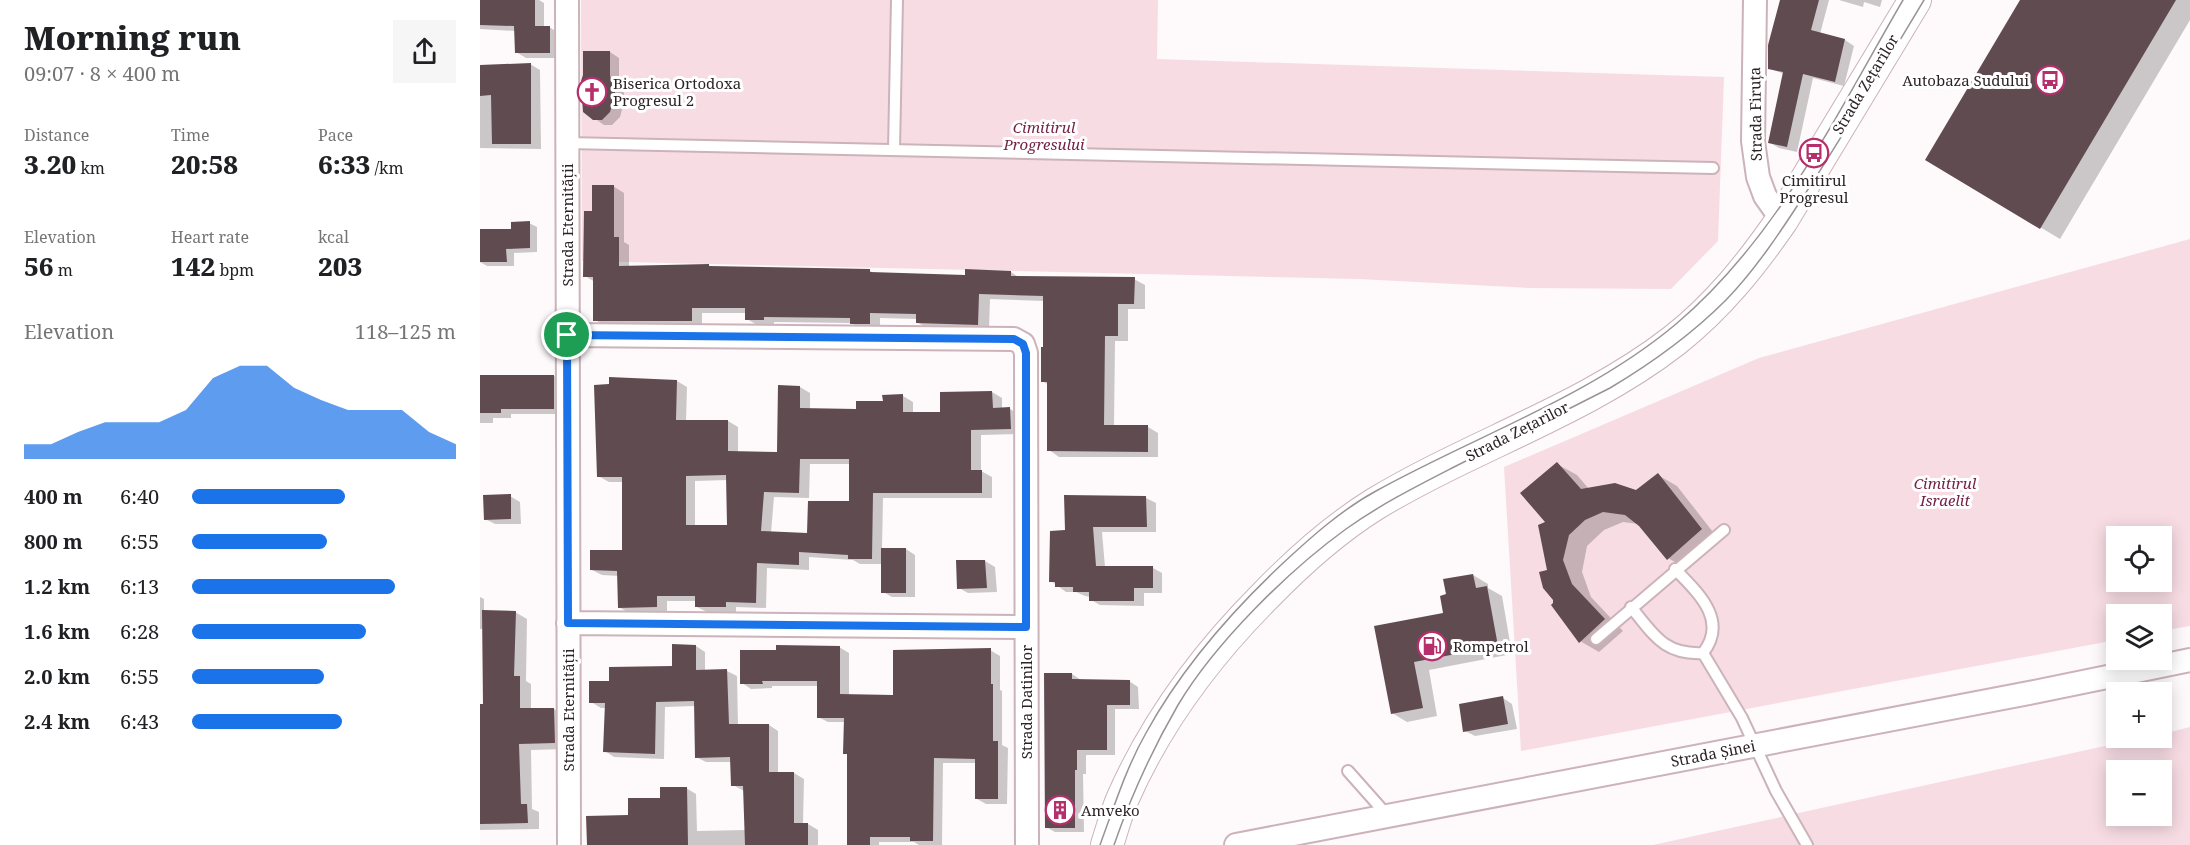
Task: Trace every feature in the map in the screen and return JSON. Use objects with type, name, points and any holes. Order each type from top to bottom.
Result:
[{"type":"main road","name":"Strada Zețarilor","points":[[1107,845],[1122,801],[1144,754],[1175,704],[1204,663],[1242,619],[1289,572],[1331,535],[1376,504],[1607,385],[1675,340],[1721,298],[1762,250],[1782,220],[1915,0]]},
{"type":"street","name":"Strada Eternității","points":[[567,0],[569,845]]},
{"type":"street","name":"Strada Firuța","points":[[1755,0],[1753,141],[1758,177],[1765,196],[1782,220]]},
{"type":"street","name":"Strada Datinilor","points":[[567,335],[1014,339],[1023,344],[1026,353],[1027,845]]},
{"type":"street","points":[[568,623],[1026,627]]},
{"type":"street","name":"Strada Șinei","points":[[1236,845],[2190,660]]},
{"type":"lane","points":[[894,150],[897,0]]},
{"type":"lane","points":[[567,142],[1713,168]]},
{"type":"lane","points":[[1596,639],[1675,569],[1724,530]]},
{"type":"lane","points":[[1675,569],[1706,602],[1712,620],[1711,636],[1708,647],[1703,653]]},
{"type":"lane","points":[[1631,608],[1664,644],[1677,652],[1703,653]]},
{"type":"lane","points":[[1703,653],[1755,744],[1776,791],[1808,845]]},
{"type":"lane","points":[[1348,771],[1387,815]]},
{"type":"green space","name":"Cimitirul Progresului","points":[[581,0],[1158,0],[1157,59],[1724,77],[1718,241],[1671,289],[1530,288],[1359,279],[582,261]]},
{"type":"green space","name":"Cimitirul Israelit","points":[[2190,239],[2190,626],[2172,629],[2172,604],[2106,604],[2106,642],[1521,751],[1504,467],[1759,358]]},
{"type":"green space","points":[[2190,727],[2190,845],[1653,845],[2106,746],[2106,748],[2172,748],[2172,732]]},
{"type":"building","points":[[480,0],[535,0],[535,26],[550,26],[550,53],[515,53],[514,26],[480,25]]},
{"type":"building","points":[[1780,0],[1819,0],[1811,30],[1845,39],[1835,82],[1803,74],[1787,147],[1768,143],[1783,72],[1768,69],[1768,45]]},
{"type":"building","name":"Autobaza Sudului","points":[[2020,0],[2176,0],[2040,229],[1925,160]]},
{"type":"building","points":[[583,51],[610,51],[610,76],[615,86],[615,96],[610,112],[602,120],[593,120],[583,112],[581,81]]},
{"type":"building","points":[[531,63],[531,144],[492,144],[491,95],[480,96],[480,65]]},
{"type":"building","points":[[592,185],[614,185],[614,237],[619,237],[619,266],[709,264],[709,266],[870,269],[870,272],[965,275],[965,269],[1011,271],[1011,276],[1135,277],[1134,304],[1118,304],[1118,336],[1105,336],[1104,425],[1148,425],[1148,452],[1047,451],[1047,382],[1041,382],[1043,296],[979,294],[978,325],[916,323],[916,314],[870,313],[870,324],[850,324],[850,318],[764,317],[764,320],[745,320],[745,308],[692,308],[692,321],[593,321],[593,277],[583,277],[584,211],[592,211]]},
{"type":"building","points":[[530,221],[530,248],[506,249],[507,262],[480,262],[480,229],[511,229],[511,222]]},
{"type":"building","points":[[480,375],[554,375],[554,409],[501,409],[501,413],[480,413]]},
{"type":"building","points":[[609,377],[677,380],[676,420],[728,420],[728,451],[777,452],[778,385],[800,386],[800,408],[856,409],[856,401],[883,401],[882,395],[903,394],[903,412],[940,412],[940,392],[992,391],[993,408],[1010,407],[1011,429],[971,430],[971,470],[982,470],[982,493],[873,493],[872,559],[848,559],[848,555],[799,552],[799,565],[757,563],[756,603],[726,602],[726,607],[695,607],[695,596],[657,596],[657,607],[618,608],[617,571],[590,570],[590,550],[622,550],[622,477],[597,477],[594,385],[609,384]],"holes":[[[800,459],[849,459],[849,501],[808,501],[807,533],[761,531],[764,492],[799,493]],[[726,475],[727,525],[686,525],[686,476]]]},
{"type":"building","points":[[1557,462],[1581,489],[1615,483],[1636,490],[1658,473],[1702,529],[1667,560],[1639,526],[1625,515],[1603,512],[1585,520],[1569,535],[1563,560],[1572,584],[1605,619],[1579,643],[1551,605],[1553,600],[1543,588],[1539,572],[1547,570],[1538,525],[1545,522],[1520,493]]},
{"type":"building","points":[[511,494],[511,519],[484,520],[483,495]]},
{"type":"building","points":[[1064,495],[1146,496],[1147,527],[1093,527],[1096,566],[1153,566],[1153,588],[1134,588],[1134,601],[1089,601],[1089,592],[1073,592],[1073,587],[1055,587],[1055,582],[1049,582],[1050,531],[1065,530]]},
{"type":"building","points":[[881,548],[906,548],[906,593],[881,593]]},
{"type":"building","points":[[956,560],[985,560],[987,588],[957,589]]},
{"type":"building","points":[[1473,574],[1476,588],[1487,586],[1498,646],[1414,662],[1423,708],[1391,714],[1374,626],[1443,613],[1440,596],[1446,594],[1443,579]]},
{"type":"building","points":[[482,610],[516,611],[514,676],[520,676],[520,708],[554,708],[555,743],[519,744],[521,804],[527,804],[528,823],[480,824],[480,704],[483,704]]},
{"type":"building","points":[[672,644],[696,645],[696,670],[727,669],[729,724],[769,724],[769,772],[794,772],[794,823],[808,823],[808,845],[745,845],[743,786],[731,786],[730,757],[695,758],[694,701],[656,702],[655,754],[603,752],[605,703],[589,703],[589,681],[609,681],[609,667],[672,666]]},
{"type":"building","points":[[776,645],[840,646],[840,694],[893,695],[893,650],[991,648],[993,741],[998,741],[998,799],[975,799],[975,759],[934,758],[933,841],[910,841],[910,837],[870,837],[870,845],[847,845],[847,754],[843,754],[844,718],[817,718],[817,681],[762,681],[763,684],[740,684],[740,650],[776,650]]},
{"type":"building","points":[[1044,673],[1072,673],[1072,679],[1130,680],[1130,705],[1107,705],[1107,750],[1077,750],[1075,828],[1045,828]]},
{"type":"building","points":[[1503,696],[1508,724],[1463,732],[1459,704]]},
{"type":"building","points":[[660,787],[687,787],[688,845],[587,845],[586,816],[628,815],[628,798],[660,798]]},
{"type":"tram line","points":[[1100,845],[1132,760],[1160,709],[1190,665],[1242,603],[1315,535],[1363,499],[1414,471],[1569,395],[1606,374],[1676,324],[1712,290],[1745,253],[1775,213],[1829,129],[1903,0]]},
{"type":"tram line","points":[[1114,845],[1159,739],[1193,681],[1232,633],[1300,566],[1346,529],[1386,503],[1610,388],[1685,337],[1726,300],[1758,263],[1796,208],[1924,0]]},
{"type":"place","name":"Autobaza Sudului","points":[[2050,80]]},
{"type":"place","name":"Biserica Ortodoxa Progresul 2","points":[[592,92]]},
{"type":"place","name":"Cimitirul Progresul","points":[[1814,153]]},
{"type":"place","name":"Rompetrol","points":[[1432,646]]},
{"type":"place","name":"Amveko","points":[[1060,810]]},
{"type":"route","points":[[567,335],[1014,339],[1023,344],[1026,353],[1026,627],[568,623],[567,335]]}]
